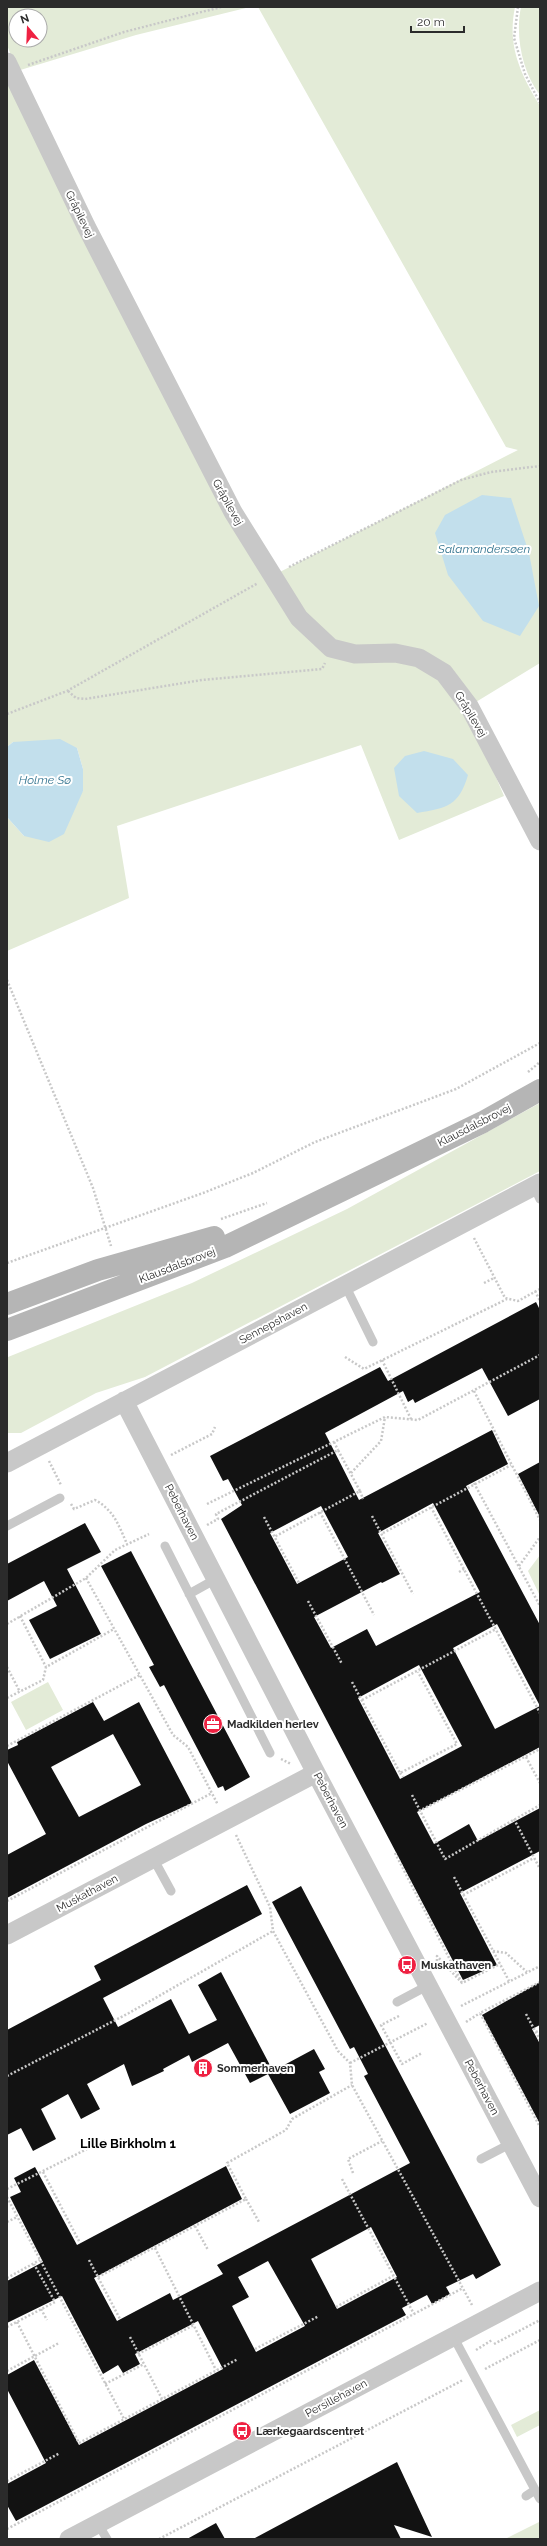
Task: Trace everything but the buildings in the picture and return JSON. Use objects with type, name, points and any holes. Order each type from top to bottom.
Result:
[{"type":"street","name":"Gråpilevej","points":[[9,67],[86,226],[233,512],[299,618],[331,648],[355,654],[395,653],[419,658],[444,673],[469,706],[540,841]]},
{"type":"street","name":"Klausdalsbrovej","points":[[7,1330],[225,1247],[483,1122],[532,1083]]},
{"type":"street","name":"Klausdalsbrovej","points":[[7,1304],[98,1270],[203,1241],[343,1190]]},
{"type":"street","name":"Sennepshaven","points":[[7,1463],[465,1222],[538,1190]]},
{"type":"street","points":[[7,1343],[33,1320]]},
{"type":"street","name":"Peberhaven","points":[[124,1401],[316,1773],[540,2198]]},
{"type":"street","name":"Muskathaven","points":[[7,1935],[316,1773]]},
{"type":"street","name":"Persillehaven","points":[[69,2539],[102,2532],[453,2336],[540,2291]]},
{"type":"lane","points":[[345,1285],[373,1342]]},
{"type":"lane","points":[[7,1526],[64,1498]]},
{"type":"lane","points":[[164,1546],[270,1753]]},
{"type":"lane","points":[[189,1594],[216,1579]]},
{"type":"lane","points":[[153,1858],[171,1891]]},
{"type":"lane","points":[[397,2002],[429,1986]]},
{"type":"lane","points":[[481,2159],[512,2143]]},
{"type":"lane","points":[[453,2336],[540,2499]]},
{"type":"lane","points":[[526,2496],[536,2490]]},
{"type":"path","points":[[9,67],[124,32],[221,7]]},
{"type":"path","points":[[518,7],[514,38],[525,74],[540,103]]},
{"type":"path","points":[[67,691],[76,698],[85,699],[202,680],[322,669],[331,648]]},
{"type":"path","points":[[7,980],[93,1188],[114,1253]]},
{"type":"path","points":[[7,1263],[203,1193],[253,1173],[315,1142],[456,1089],[540,1043]]},
{"type":"path","points":[[532,1083],[540,1062]]},
{"type":"path","points":[[218,1220],[274,1200]]},
{"type":"path","points":[[465,1222],[505,1298],[518,1301],[540,1289]]},
{"type":"path","points":[[484,1283],[494,1278]]},
{"type":"path","points":[[535,1292],[540,1301]]},
{"type":"path","points":[[344,1357],[364,1369],[507,1298]]},
{"type":"path","points":[[207,1504],[385,1417],[418,1420],[540,1355]]},
{"type":"path","points":[[382,1360],[411,1419]]},
{"type":"path","points":[[474,1391],[540,1520]]},
{"type":"path","points":[[351,1473],[381,1441],[385,1417]]},
{"type":"path","points":[[156,1462],[212,1434],[215,1427]]},
{"type":"path","points":[[334,1442],[360,1491],[362,1499]]},
{"type":"path","points":[[41,1445],[62,1487]]},
{"type":"path","points":[[192,1533],[218,1519],[216,1514],[338,1450]]},
{"type":"path","points":[[383,1533],[474,1483],[511,1465]]},
{"type":"path","points":[[474,1483],[540,1606]]},
{"type":"path","points":[[274,1537],[360,1491]]},
{"type":"path","points":[[64,1498],[74,1509],[95,1500],[105,1505],[113,1514],[127,1544]]},
{"type":"path","points":[[431,1507],[540,1713]]},
{"type":"path","points":[[320,1512],[374,1615]]},
{"type":"path","points":[[372,1516],[383,1533],[413,1594]]},
{"type":"path","points":[[264,1517],[299,1583]]},
{"type":"path","points":[[7,1624],[86,1578],[115,1550],[149,1534]]},
{"type":"path","points":[[519,1566],[540,1537]]},
{"type":"path","points":[[459,1572],[464,1568]]},
{"type":"path","points":[[86,1578],[172,1735],[188,1746],[218,1806]]},
{"type":"path","points":[[308,1601],[342,1664]]},
{"type":"path","points":[[7,1698],[43,1680],[46,1667],[20,1616]]},
{"type":"path","points":[[46,1667],[114,1629]]},
{"type":"path","points":[[362,1700],[418,1672],[496,1629]]},
{"type":"path","points":[[7,1667],[20,1692]]},
{"type":"path","points":[[400,1773],[457,1744],[418,1672]]},
{"type":"path","points":[[7,1746],[140,1675]]},
{"type":"path","points":[[352,1682],[403,1777]]},
{"type":"path","points":[[419,1811],[540,1750]]},
{"type":"path","points":[[526,1757],[540,1783]]},
{"type":"path","points":[[7,1901],[212,1793]]},
{"type":"path","points":[[412,1795],[419,1811],[445,1858],[540,1805]]},
{"type":"path","points":[[514,1819],[540,1870]]},
{"type":"path","points":[[235,1834],[270,1907],[273,1931],[338,2051],[350,2063],[352,2085],[472,2305]]},
{"type":"path","points":[[395,1853],[462,1983]]},
{"type":"path","points":[[463,1895],[534,1858]]},
{"type":"path","points":[[454,1877],[509,1981]]},
{"type":"path","points":[[7,2076],[129,2012],[273,1931]]},
{"type":"path","points":[[493,1951],[506,1953],[527,1972]]},
{"type":"path","points":[[436,1963],[437,1956],[462,1983]]},
{"type":"path","points":[[462,1983],[500,1964]]},
{"type":"path","points":[[461,2006],[540,1966]]},
{"type":"path","points":[[478,2016],[480,2013],[540,1982]]},
{"type":"path","points":[[480,2013],[540,2127]]},
{"type":"path","points":[[403,2014],[381,2025],[389,2042],[402,2064],[422,2053]]},
{"type":"path","points":[[526,2014],[540,2040]]},
{"type":"path","points":[[350,2063],[428,2022]]},
{"type":"path","points":[[536,2032],[540,2030]]},
{"type":"path","points":[[259,2222],[227,2163],[286,2130],[292,2119],[352,2085]]},
{"type":"path","points":[[7,2189],[105,2140]]},
{"type":"path","points":[[352,2173],[348,2159],[382,2140]]},
{"type":"path","points":[[43,2172],[80,2243]]},
{"type":"path","points":[[342,2179],[414,2314]]},
{"type":"path","points":[[7,2197],[124,2419]]},
{"type":"path","points":[[98,2277],[246,2199]]},
{"type":"path","points":[[7,2222],[17,2217]]},
{"type":"path","points":[[195,2226],[208,2250]]},
{"type":"path","points":[[155,2248],[216,2370]]},
{"type":"path","points":[[7,2278],[40,2260]]},
{"type":"path","points":[[90,2260],[120,2320]]},
{"type":"path","points":[[7,2327],[55,2302],[34,2264]]},
{"type":"path","points":[[336,2306],[393,2276]]},
{"type":"path","points":[[7,2529],[463,2288]]},
{"type":"path","points":[[41,2310],[47,2320]]},
{"type":"path","points":[[255,2349],[319,2316]]},
{"type":"path","points":[[494,2344],[540,2320]]},
{"type":"path","points":[[17,2322],[79,2443],[238,2359]]},
{"type":"path","points":[[138,2354],[194,2325]]},
{"type":"path","points":[[130,2338],[162,2399]]},
{"type":"path","points":[[479,2356],[475,2349],[492,2340]]},
{"type":"path","points":[[159,2539],[540,2340]]},
{"type":"path","points":[[7,2371],[58,2343]]},
{"type":"path","points":[[105,2384],[144,2364]]},
{"type":"path","points":[[7,2481],[60,2453]]},
{"type":"green space","points":[[7,7],[250,7],[136,35],[17,71],[8,48],[48,48],[48,8],[8,8],[8,48]]},
{"type":"green space","points":[[258,7],[515,7],[513,34],[517,59],[521,70],[540,106],[540,663],[471,705],[447,666],[333,642],[317,627],[274,575],[518,450],[506,447]]},
{"type":"green space","points":[[521,7],[540,7],[540,95],[534,86],[524,64],[519,29]]},
{"type":"green space","points":[[7,79],[309,639],[414,664],[440,679],[469,713],[504,796],[399,840],[361,745],[117,826],[129,898],[7,951],[7,817],[24,836],[83,791],[83,769],[77,748],[13,742],[7,747]]},
{"type":"green space","points":[[540,1103],[540,1171],[145,1377],[96,1393],[21,1433],[7,1433],[8,1357],[192,1283],[347,1209]]},
{"type":"green space","points":[[540,1555],[540,1596],[528,1571]]},
{"type":"green space","points":[[48,1682],[63,1710],[26,1730],[11,1702]]},
{"type":"green space","points":[[540,2410],[540,2425],[517,2437],[511,2425]]},
{"type":"green space","points":[[539,2522],[540,2539],[505,2539]]},
{"type":"water","name":"Salamandersøen","points":[[482,495],[511,498],[529,553],[539,606],[520,636],[483,621],[448,575],[435,533],[445,515]]},
{"type":"water","name":"Holme Sø","points":[[60,739],[77,748],[83,769],[83,791],[64,834],[49,842],[24,836],[7,817],[7,747],[13,742]]},
{"type":"water","points":[[424,751],[453,759],[468,775],[460,793],[450,804],[444,807],[417,813],[399,796],[394,768],[405,756]]},
{"type":"place","name":"Madkilden herlev","points":[[213,1724]]},
{"type":"place","name":"Muskathaven","points":[[407,1965]]},
{"type":"place","name":"Sommerhaven","points":[[203,2068]]},
{"type":"place","name":"Lærkegaardscentret","points":[[242,2431]]},
{"type":"district","name":"Lille Birkholm 1","points":[[128,2143]]}]
